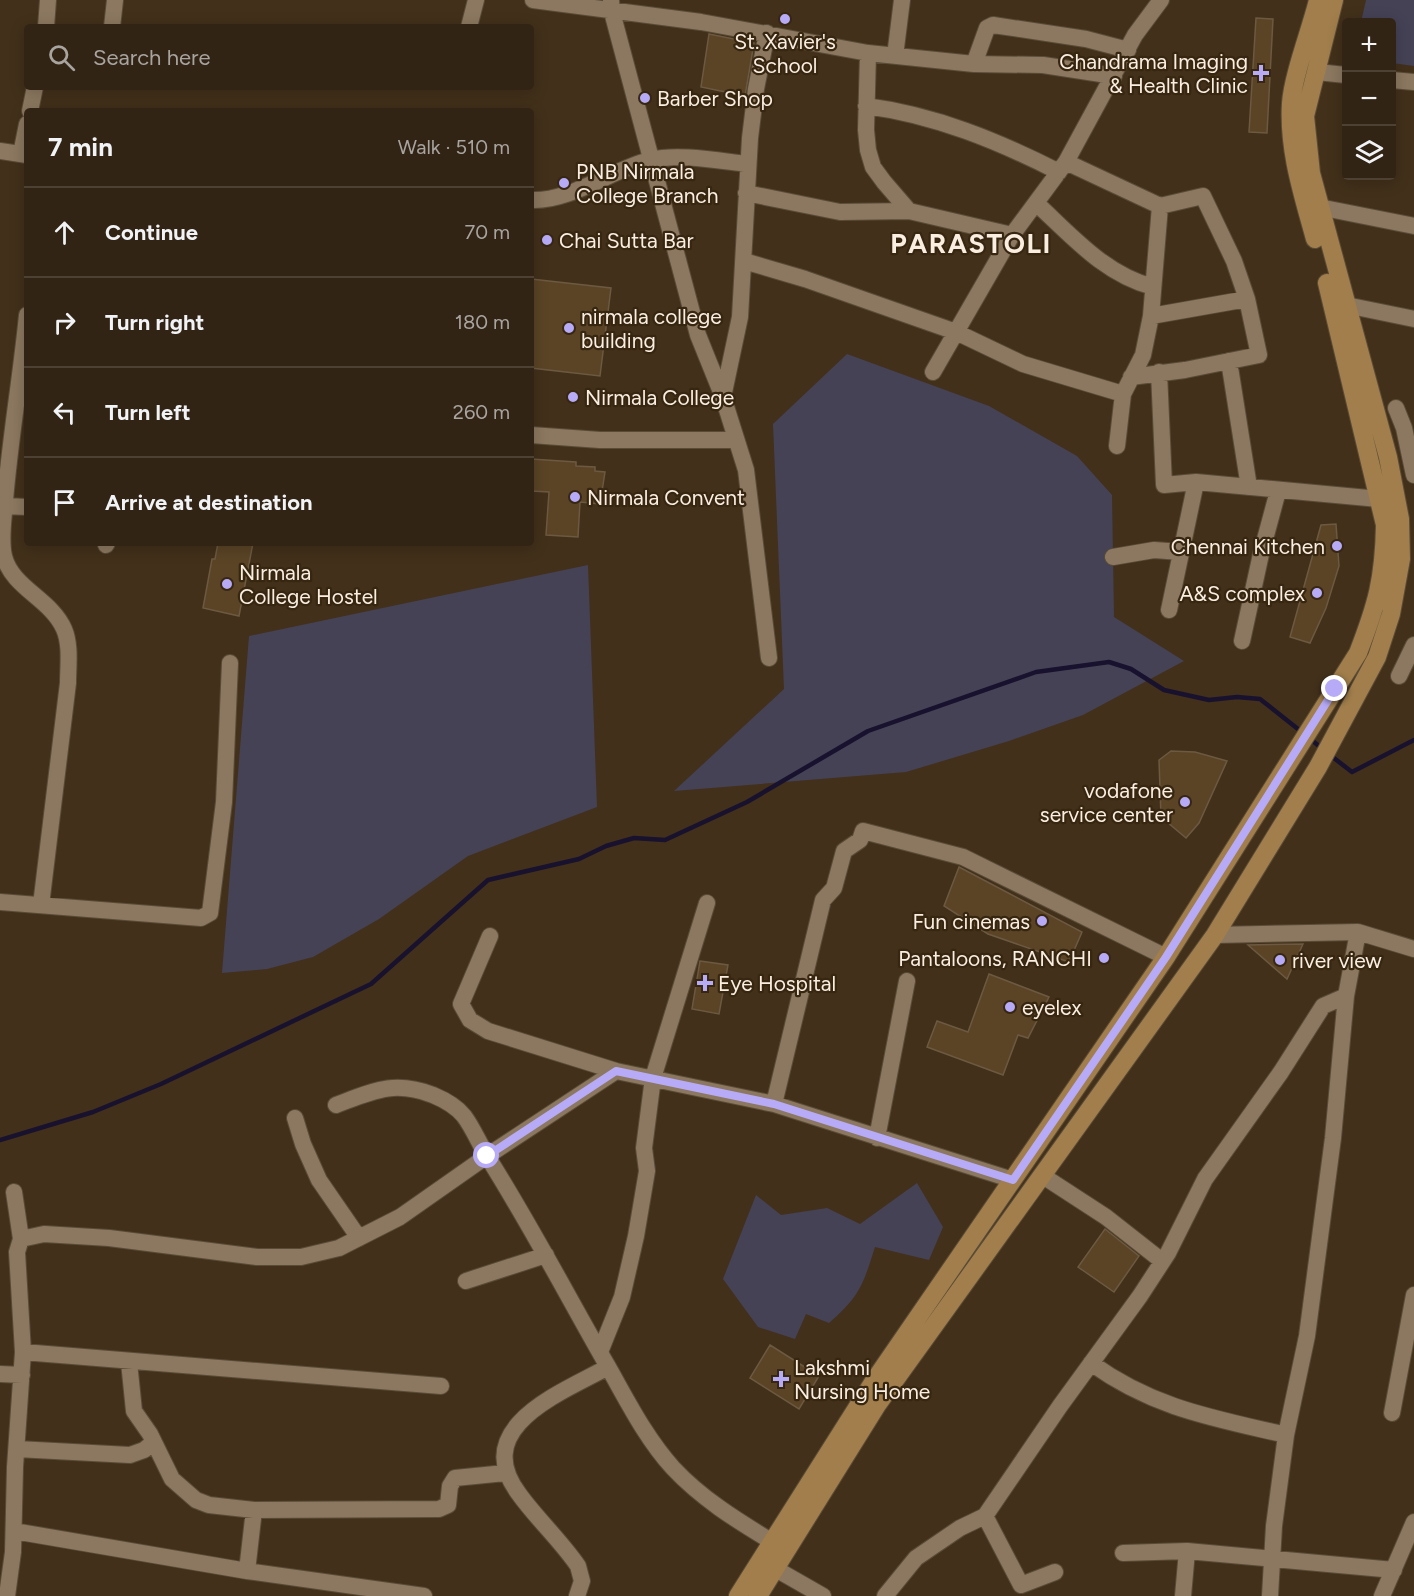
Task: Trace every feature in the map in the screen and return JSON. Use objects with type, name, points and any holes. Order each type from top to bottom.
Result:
[{"type":"main road","points":[[738,1596],[874,1381],[1166,957],[1358,653],[1377,604],[1384,565],[1385,525],[1329,288],[1299,181],[1291,137],[1291,101],[1318,0]]},
{"type":"main road","points":[[758,1596],[877,1405],[1215,934],[1318,767],[1377,657],[1391,614],[1401,559],[1400,519],[1377,415],[1319,207],[1311,173],[1305,116],[1309,91],[1317,72],[1334,0]]},
{"type":"main road","points":[[1264,800],[1290,811]]},
{"type":"street","points":[[46,24],[48,0]]},
{"type":"street","points":[[112,24],[114,0]]},
{"type":"street","points":[[470,24],[476,0]]},
{"type":"street","points":[[533,0],[611,6],[868,53],[974,64],[1055,66],[1114,76]]},
{"type":"street","points":[[895,56],[902,0]]},
{"type":"street","points":[[933,372],[1012,235],[1063,167],[1144,21],[1161,0]]},
{"type":"street","points":[[611,6],[698,335],[723,397],[746,470],[769,658]]},
{"type":"street","points":[[974,64],[987,28],[993,25],[1086,39],[1128,50]]},
{"type":"street","points":[[723,397],[740,317],[748,164],[756,89],[767,33]]},
{"type":"street","points":[[868,53],[867,140],[873,167],[909,211]]},
{"type":"street","points":[[1317,72],[1342,74]]},
{"type":"street","points":[[1396,80],[1414,82]]},
{"type":"street","points":[[31,108],[34,90]]},
{"type":"street","points":[[866,106],[962,129],[1003,143],[1160,206],[1203,196],[1234,261],[1247,299],[1259,355],[1185,370],[1131,377]]},
{"type":"street","points":[[0,151],[24,154]]},
{"type":"street","points":[[534,199],[572,191],[650,160],[707,159],[748,164]]},
{"type":"street","points":[[746,193],[840,212],[909,211],[1012,235]]},
{"type":"street","points":[[1036,203],[1106,267],[1133,282],[1153,287]]},
{"type":"street","points":[[1117,446],[1123,394],[1143,355],[1151,316],[1160,206]]},
{"type":"street","points":[[1319,207],[1414,226]]},
{"type":"street","points":[[744,261],[805,279],[956,332],[1023,364],[1123,394]]},
{"type":"street","points":[[1151,316],[1247,299]]},
{"type":"street","points":[[1346,305],[1414,319]]},
{"type":"street","points":[[24,341],[5,506],[3,554],[8,567],[58,618],[65,630],[68,649],[68,683],[41,905]]},
{"type":"street","points":[[1229,361],[1249,487]]},
{"type":"street","points":[[1159,372],[1164,485],[1196,482],[1278,491],[1379,498]]},
{"type":"street","points":[[1396,408],[1404,428],[1414,475]]},
{"type":"street","points":[[1377,415],[1396,408],[1414,412]]},
{"type":"street","points":[[534,435],[600,440],[735,440]]},
{"type":"street","points":[[1168,610],[1196,482]]},
{"type":"street","points":[[1242,641],[1261,554],[1278,491]]},
{"type":"street","points":[[5,506],[24,507]]},
{"type":"street","points":[[1113,557],[1154,550],[1181,552]]},
{"type":"street","points":[[1399,676],[1414,645]]},
{"type":"street","points":[[0,902],[201,918],[210,913],[224,802],[230,663]]},
{"type":"street","points":[[774,1104],[823,900],[834,888],[844,851],[860,840],[862,831],[963,857],[1166,957]]},
{"type":"street","points":[[577,1596],[582,1581],[578,1566],[518,1493],[505,1473],[505,1447],[518,1422],[604,1359],[622,1297],[636,1236],[647,1171],[644,1148],[653,1078],[707,903]]},
{"type":"street","points":[[1215,934],[1358,932],[1414,949]]},
{"type":"street","points":[[1270,1596],[1274,1526],[1286,1435],[1307,1336],[1333,1138],[1346,996],[1358,932]]},
{"type":"street","points":[[490,936],[461,1004],[470,1020],[510,1040],[616,1071],[774,1104],[1013,1180]]},
{"type":"street","points":[[877,1138],[907,981]]},
{"type":"street","points":[[885,1596],[916,1558],[960,1528],[985,1516],[1162,1261],[1205,1179],[1323,1006],[1346,996]]},
{"type":"street","points":[[21,1239],[44,1234],[109,1238],[276,1259],[319,1254],[359,1238],[400,1217],[487,1156],[616,1071]]},
{"type":"street","points":[[336,1105],[386,1087],[421,1091],[442,1099],[458,1110],[546,1255],[622,1395],[672,1467],[706,1499],[771,1541]]},
{"type":"street","points":[[295,1118],[303,1144],[320,1180],[359,1238]]},
{"type":"street","points":[[1042,1176],[1106,1217],[1162,1261]]},
{"type":"street","points":[[7,1596],[6,1551],[14,1531],[23,1352],[17,1259],[21,1239],[14,1192]]},
{"type":"street","points":[[466,1281],[546,1255]]},
{"type":"street","points":[[1392,1413],[1409,1353],[1414,1295]]},
{"type":"street","points":[[23,1352],[441,1386]]},
{"type":"street","points":[[129,1362],[134,1411],[154,1442],[172,1479],[189,1495],[210,1505],[254,1510],[439,1509],[448,1505],[450,1486],[454,1478],[505,1473]]},
{"type":"street","points":[[1091,1363],[1118,1382],[1168,1406],[1286,1435]]},
{"type":"street","points":[[0,1374],[21,1375]]},
{"type":"street","points":[[17,1449],[130,1455],[144,1450],[154,1442]]},
{"type":"street","points":[[247,1571],[254,1510]]},
{"type":"street","points":[[985,1516],[1021,1586],[1055,1572]]},
{"type":"street","points":[[1382,1596],[1414,1522]]},
{"type":"street","points":[[14,1531],[247,1571],[424,1596]]},
{"type":"street","points":[[1182,1596],[1187,1551]]},
{"type":"street","points":[[1123,1553],[1187,1551],[1274,1557],[1394,1570]]},
{"type":"street","points":[[774,1569],[823,1596]]},
{"type":"shaded area","points":[[1366,0],[1414,0],[1414,66],[1396,64],[1396,18],[1362,18]]},
{"type":"shaded area","points":[[847,354],[989,406],[1077,456],[1112,495],[1114,617],[1184,661],[1083,715],[1009,741],[906,772],[674,791],[784,689],[773,424]]},
{"type":"shaded area","points":[[588,565],[597,807],[468,856],[379,919],[313,957],[267,969],[222,973],[249,636]]},
{"type":"shaded area","points":[[917,1183],[943,1227],[929,1260],[875,1247],[859,1289],[848,1305],[829,1323],[806,1314],[795,1339],[758,1327],[723,1279],[756,1195],[781,1215],[827,1208],[860,1224]]},
{"type":"building","points":[[1256,18],[1273,19],[1267,133],[1249,132]]},
{"type":"building","points":[[709,34],[754,43],[745,96],[701,87]]},
{"type":"building","name":"nirmala college building","points":[[534,279],[611,288],[600,376],[534,368]]},
{"type":"building","name":"Nirmala Convent","points":[[534,459],[576,462],[576,466],[595,467],[595,471],[605,472],[600,504],[580,502],[578,537],[546,535],[549,492],[534,491]]},
{"type":"building","name":"A&S complex","points":[[1336,524],[1339,566],[1326,608],[1310,643],[1290,637],[1321,525]]},
{"type":"building","name":"Nirmala College Hostel","points":[[217,546],[252,546],[239,616],[203,608],[212,559],[215,559]]},
{"type":"building","name":"vodafone service center","points":[[1171,751],[1195,752],[1227,761],[1199,823],[1186,838],[1161,817],[1159,760]]},
{"type":"building","points":[[959,867],[1082,932],[1069,962],[988,934],[944,906]]},
{"type":"building","name":"river view","points":[[1303,944],[1287,979],[1248,945]]},
{"type":"building","points":[[700,961],[728,965],[719,1014],[692,1009]]},
{"type":"building","points":[[989,974],[1049,997],[1028,1038],[1018,1035],[1003,1075],[927,1047],[937,1021],[968,1032]]},
{"type":"building","points":[[1105,1229],[1139,1256],[1114,1292],[1078,1267]]},
{"type":"building","points":[[770,1345],[819,1376],[799,1409],[750,1378]]},
{"type":"waterway","points":[[0,1140],[93,1112],[161,1084],[371,984],[488,880],[579,859],[606,846],[634,838],[665,840],[747,802],[868,731],[1036,672],[1109,662],[1131,669],[1164,690],[1209,700],[1237,697],[1260,699],[1303,733]]},
{"type":"waterway","points":[[1309,738],[1324,750]]},
{"type":"waterway","points":[[1330,755],[1352,772],[1414,740]]},
{"type":"place","name":"St. Xavier's School","points":[[785,19]]},
{"type":"place","name":"Chandrama Imaging & Health Clinic","points":[[1261,73]]},
{"type":"place","name":"Barber Shop","points":[[645,98]]},
{"type":"place","name":"PNB Nirmala College Branch","points":[[564,183]]},
{"type":"place","name":"Chai Sutta Bar","points":[[547,240]]},
{"type":"place","name":"nirmala college building","points":[[569,328]]},
{"type":"place","name":"Nirmala College","points":[[573,397]]},
{"type":"place","name":"Nirmala Convent","points":[[575,497]]},
{"type":"place","name":"Chennai Kitchen","points":[[1337,546]]},
{"type":"place","name":"Nirmala College Hostel","points":[[227,584]]},
{"type":"place","name":"A&S complex","points":[[1317,593]]},
{"type":"place","name":"vodafone service center","points":[[1185,802]]},
{"type":"place","name":"Fun cinemas","points":[[1042,921]]},
{"type":"place","name":"Pantaloons, RANCHI","points":[[1104,958]]},
{"type":"place","name":"river view","points":[[1280,960]]},
{"type":"place","name":"Eye Hospital","points":[[705,983]]},
{"type":"place","name":"eyelex","points":[[1010,1007]]},
{"type":"place","name":"Lakshmi Nursing Home","points":[[781,1379]]},
{"type":"district","name":"PARASTOLI","points":[[971,243]]},
{"type":"route","points":[[487,1156],[616,1071],[774,1104],[1013,1180],[1166,957],[1335,689]]}]
